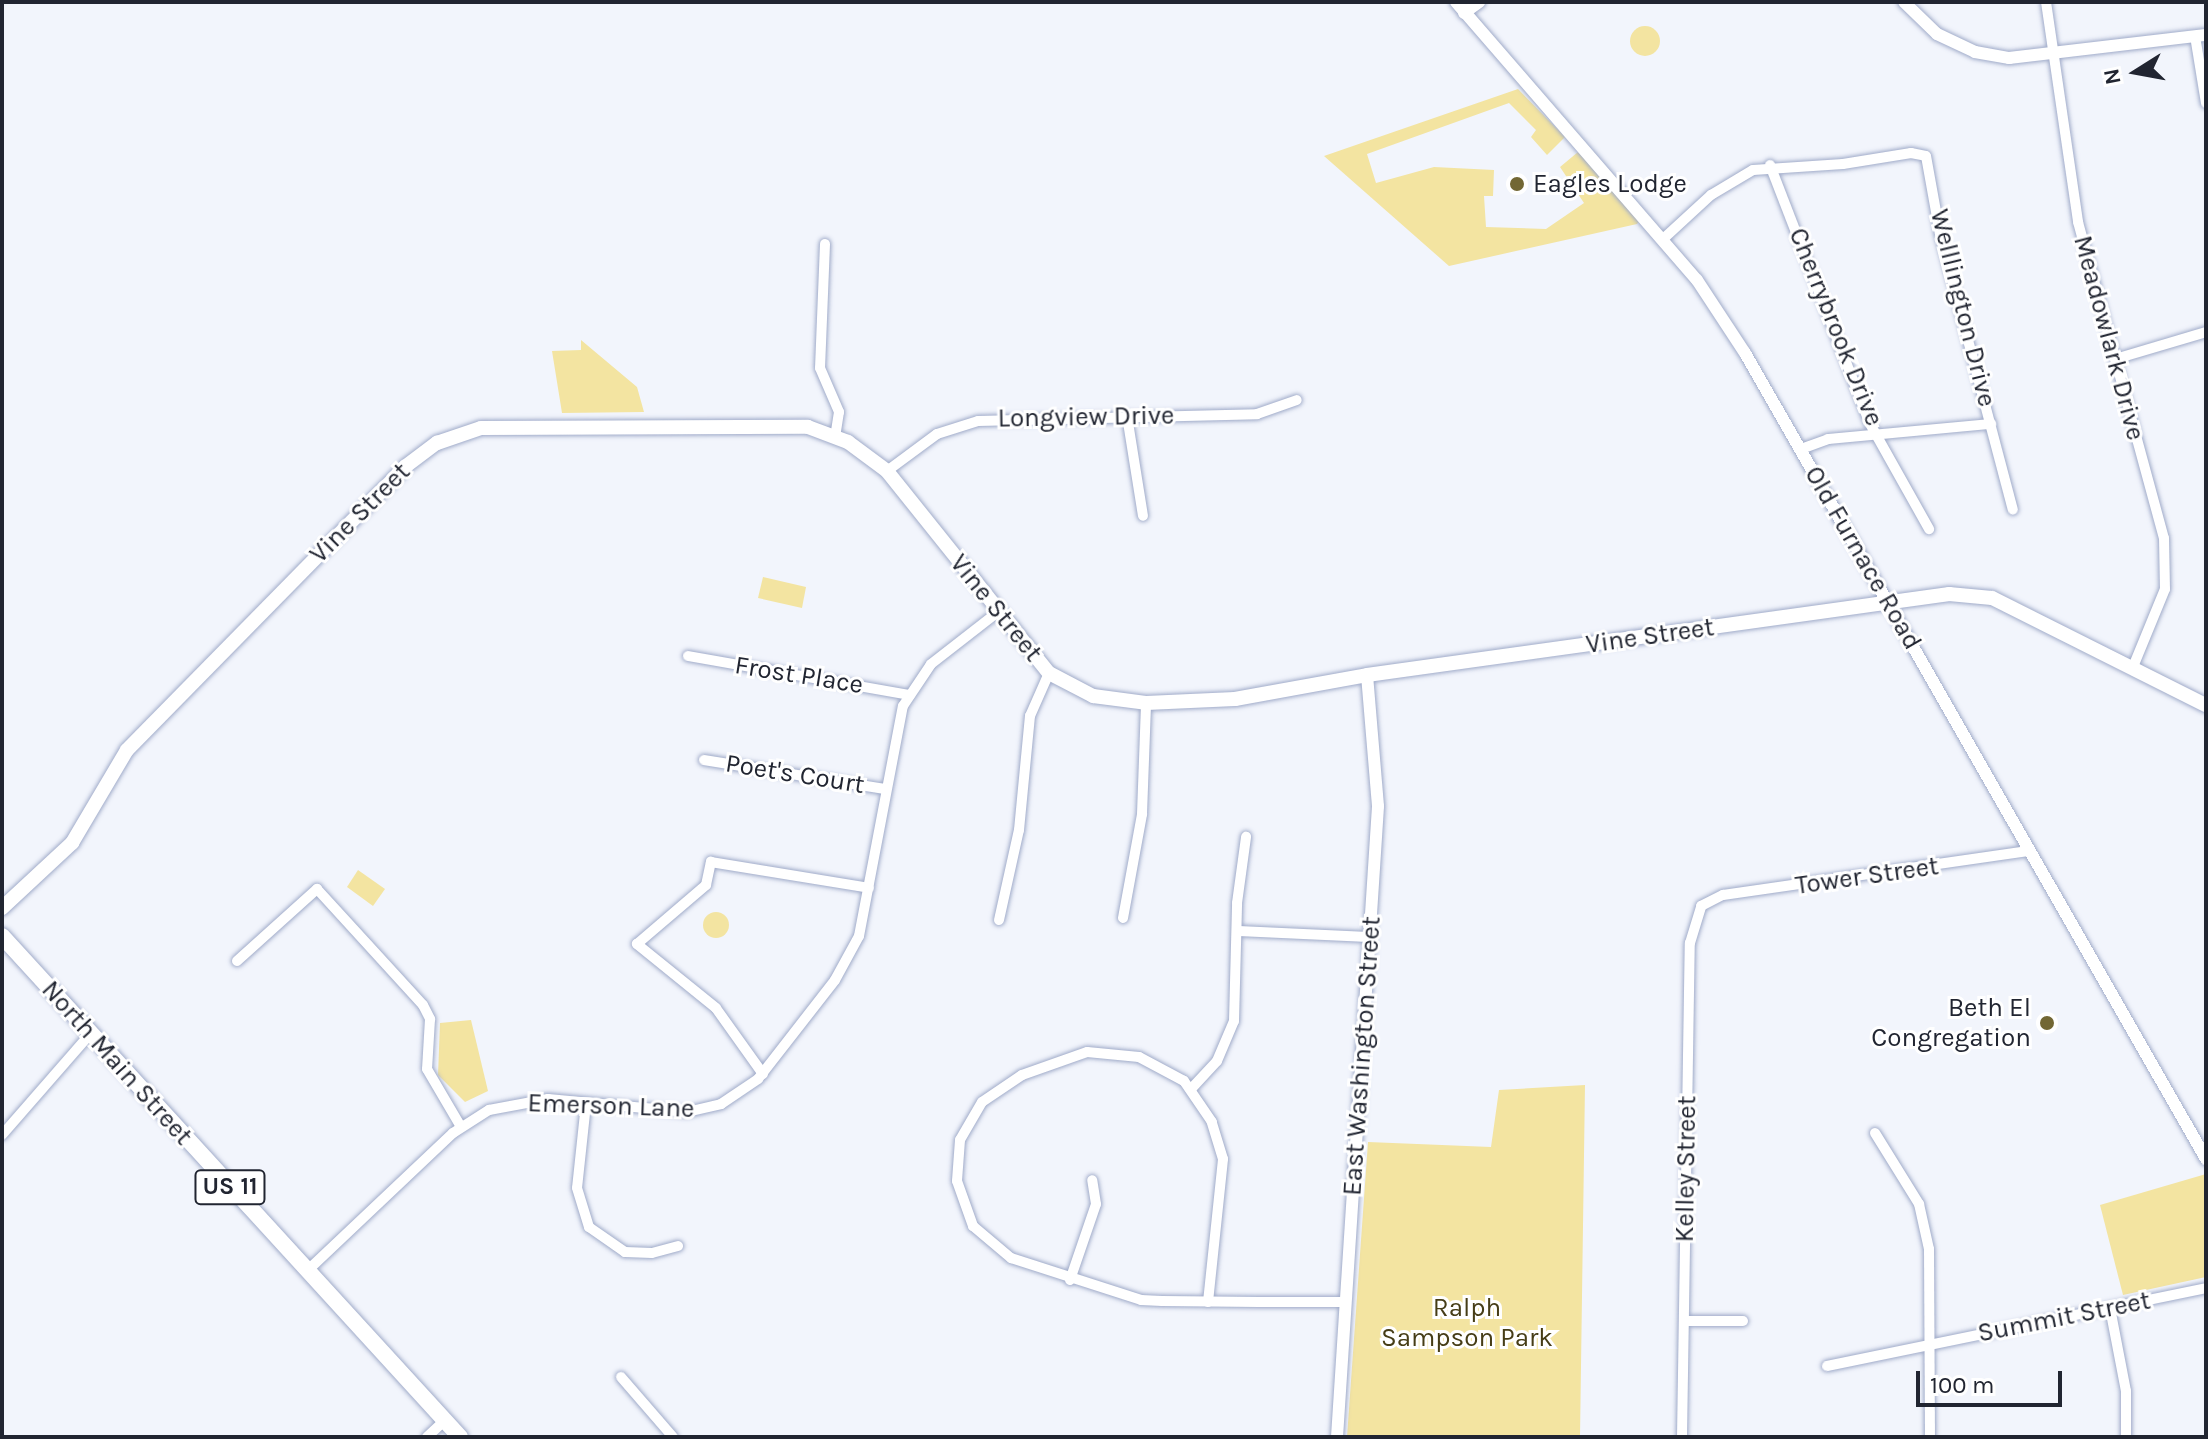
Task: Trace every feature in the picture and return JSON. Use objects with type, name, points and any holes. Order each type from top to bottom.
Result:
[{"type":"main road","name":"Vine Street","points":[[2,908],[72,843],[127,750],[406,466],[437,443],[481,428],[808,427],[835,437],[887,471],[1049,673],[1093,696],[1146,703],[1235,699],[1367,675],[1949,594],[1992,598],[2206,705]]},
{"type":"main road","name":"North Main Street","points":[[2,936],[460,1437]]},
{"type":"street","points":[[1460,8],[1479,2]]},
{"type":"street","points":[[1904,2],[1937,34],[1975,52],[2009,58],[2201,35],[2206,103]]},
{"type":"street","name":"Meadowlark Drive","points":[[2046,2],[2078,222],[2164,538],[2165,589],[2133,667]]},
{"type":"street","name":"Old Furnace Road","points":[[1460,8],[1705,292],[1801,449],[2206,1159]]},
{"type":"street","name":"Welllington Drive","points":[[1662,240],[1711,195],[1770,165],[1843,164],[1911,153],[1926,156],[1940,234],[2013,510]]},
{"type":"street","name":"Cherrybrook Drive","points":[[1770,165],[1869,422],[1881,436],[1929,529]]},
{"type":"street","points":[[825,244],[820,368],[839,412],[835,437]]},
{"type":"street","points":[[2115,359],[2206,332]]},
{"type":"street","name":"Longview Drive","points":[[887,471],[931,437],[972,422],[1257,414],[1297,400]]},
{"type":"street","points":[[1127,416],[1143,516]]},
{"type":"street","points":[[1801,449],[1828,439],[1991,424]]},
{"type":"street","name":"Emerson Lane","points":[[307,1271],[461,1127],[516,1102],[586,1104],[657,1113],[704,1110],[739,1094],[763,1074],[850,956],[869,888],[895,728],[910,695],[931,664],[999,611]]},
{"type":"street","name":"Frost Place","points":[[688,656],[910,695]]},
{"type":"street","points":[[999,920],[1021,816],[1030,716],[1049,673]]},
{"type":"street","name":"East Washington Street","points":[[1337,1437],[1378,784],[1367,675]]},
{"type":"street","points":[[1123,918],[1142,814],[1146,703]]},
{"type":"street","name":"Poet's Court","points":[[704,760],[885,789]]},
{"type":"street","points":[[1191,1089],[1214,1066],[1233,1024],[1246,837]]},
{"type":"street","name":"Tower Street","points":[[1704,904],[1723,895],[2030,851]]},
{"type":"street","points":[[763,1074],[716,1008],[637,944],[706,885],[711,862],[869,888]]},
{"type":"street","points":[[237,961],[317,889],[423,1005],[430,1019],[427,1069],[461,1127]]},
{"type":"street","name":"Kelley Street","points":[[1682,1437],[1690,943],[1704,904]]},
{"type":"street","points":[[1238,931],[1369,937]]},
{"type":"street","points":[[2,1135],[90,1034]]},
{"type":"street","points":[[1208,1302],[1224,1168],[1215,1127],[1191,1089],[1139,1057],[1087,1052],[1006,1083],[973,1114],[956,1165],[970,1220],[1003,1254],[1070,1280],[1133,1299],[1208,1302],[1346,1302]]},
{"type":"street","points":[[586,1104],[577,1188],[589,1227],[625,1252],[652,1253],[678,1246]]},
{"type":"street","points":[[1875,1133],[1919,1204],[1929,1249],[1930,1437]]},
{"type":"street","points":[[1070,1280],[1096,1204],[1092,1180]]},
{"type":"street","name":"Summit Street","points":[[1827,1366],[2206,1288]]},
{"type":"street","points":[[2110,1308],[2126,1391],[2126,1437]]},
{"type":"street","points":[[1684,1321],[1743,1321]]},
{"type":"street","points":[[621,1377],[668,1436]]},
{"type":"street","points":[[427,1437],[445,1420]]},
{"type":"green space","points":[[1645,26],[1656,30],[1660,41],[1656,52],[1645,56],[1634,52],[1630,41],[1634,30]]},
{"type":"green space","points":[[1518,89],[1565,137],[1547,155],[1531,137],[1536,130],[1509,103],[1367,154],[1376,183],[1434,167],[1494,170],[1493,196],[1484,196],[1486,227],[1546,229],[1584,203],[1560,167],[1578,152],[1641,218],[1637,224],[1449,266],[1324,156]]},
{"type":"green space","points":[[581,340],[637,387],[644,412],[562,413],[552,351],[581,350]]},
{"type":"green space","points":[[763,577],[806,587],[802,608],[758,598]]},
{"type":"green space","points":[[358,870],[385,889],[373,906],[347,887]]},
{"type":"green space","points":[[716,912],[725,916],[729,925],[725,934],[716,938],[707,934],[703,925],[707,916]]},
{"type":"green space","points":[[471,1020],[488,1091],[465,1102],[438,1075],[440,1023]]},
{"type":"green space","name":"Ralph Sampson Park","points":[[1585,1085],[1580,1437],[1347,1437],[1368,1142],[1491,1147],[1499,1090]]},
{"type":"green space","points":[[2206,1174],[2206,1277],[2123,1295],[2100,1205]]},
{"type":"place","name":"Eagles Lodge","points":[[1517,184]]},
{"type":"place","name":"Beth El Congregation","points":[[2047,1023]]}]
